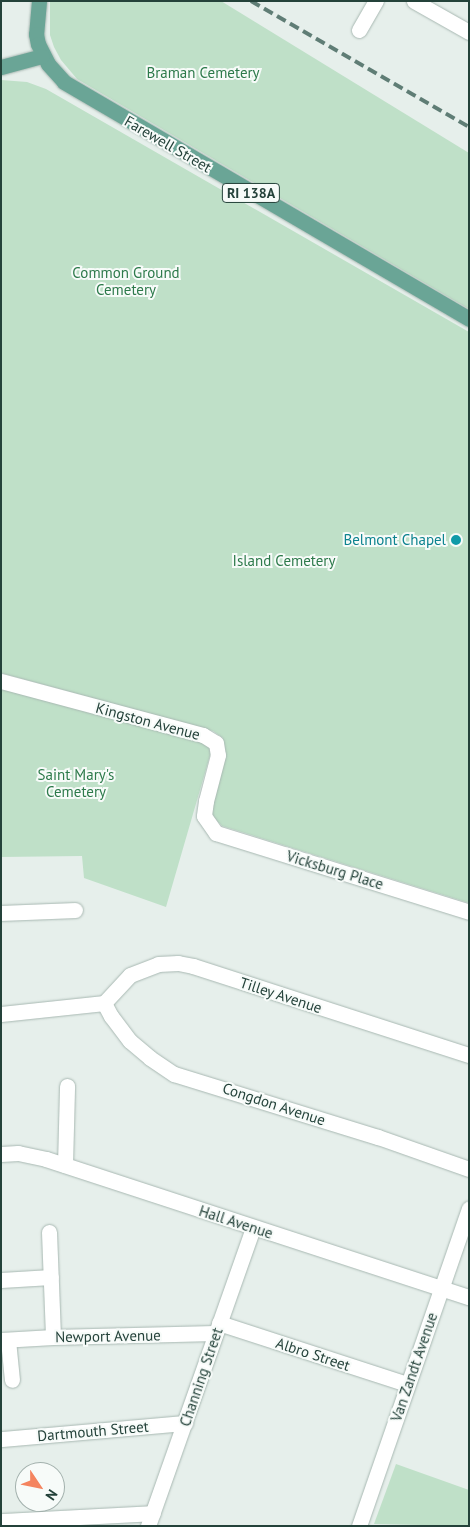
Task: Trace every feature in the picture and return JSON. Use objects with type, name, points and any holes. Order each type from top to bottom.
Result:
[{"type":"main road","name":"RI 138A","points":[[39,1],[36,34],[42,56]]},
{"type":"main road","points":[[1,67],[42,56]]},
{"type":"main road","name":"Farewell Street","points":[[42,56],[58,76],[73,90],[469,319]]},
{"type":"street","points":[[359,30],[376,1]]},
{"type":"street","points":[[414,1],[469,32]]},
{"type":"street","name":"Kingston Avenue","points":[[1,681],[203,735],[216,742],[218,755],[206,801],[204,816],[206,821]]},
{"type":"street","name":"Vicksburg Place","points":[[206,821],[216,833],[469,912]]},
{"type":"street","points":[[1,913],[75,910]]},
{"type":"street","name":"Tilley Avenue","points":[[104,1003],[130,975],[158,964],[178,963],[469,1055]]},
{"type":"street","points":[[1,1014],[104,1003]]},
{"type":"street","name":"Congdon Avenue","points":[[104,1003],[115,1023],[130,1041],[150,1058],[174,1074],[378,1137],[469,1169]]},
{"type":"street","points":[[65,1166],[67,1086]]},
{"type":"street","name":"Hall Avenue","points":[[1,1154],[26,1154],[469,1297]]},
{"type":"street","name":"Van Zandt Avenue","points":[[359,1526],[469,1208]]},
{"type":"street","name":"Channing Street","points":[[150,1519],[253,1228]]},
{"type":"street","points":[[49,1232],[53,1337]]},
{"type":"street","points":[[1,1280],[51,1277]]},
{"type":"street","name":"Newport Avenue","points":[[5,1340],[217,1328]]},
{"type":"street","name":"Albro Street","points":[[217,1328],[408,1384]]},
{"type":"street","points":[[5,1340],[12,1380]]},
{"type":"street","name":"Dartmouth Street","points":[[1,1439],[185,1423]]},
{"type":"street","points":[[1,1521],[150,1519]]},
{"type":"green space","name":"Braman Cemetery","points":[[50,1],[221,1],[469,153],[469,309],[77,79],[61,60],[54,47],[50,35]]},
{"type":"green space","name":"Island Cemetery","points":[[1,80],[27,82],[46,89],[469,332],[469,903],[222,826],[214,818],[211,810],[223,751],[223,738],[213,731],[1,673]]},
{"type":"green space","name":"Saint Mary's Cemetery","points":[[1,687],[202,740],[209,745],[211,752],[166,907],[84,878],[82,856],[1,857]]},
{"type":"green space","points":[[396,1464],[469,1490],[469,1526],[374,1524]]},
{"type":"railway","points":[[251,1],[469,127]]},
{"type":"place","name":"Belmont Chapel","points":[[456,540]]},
{"type":"park label","name":"Common Ground Cemetery","points":[[126,280]]}]
